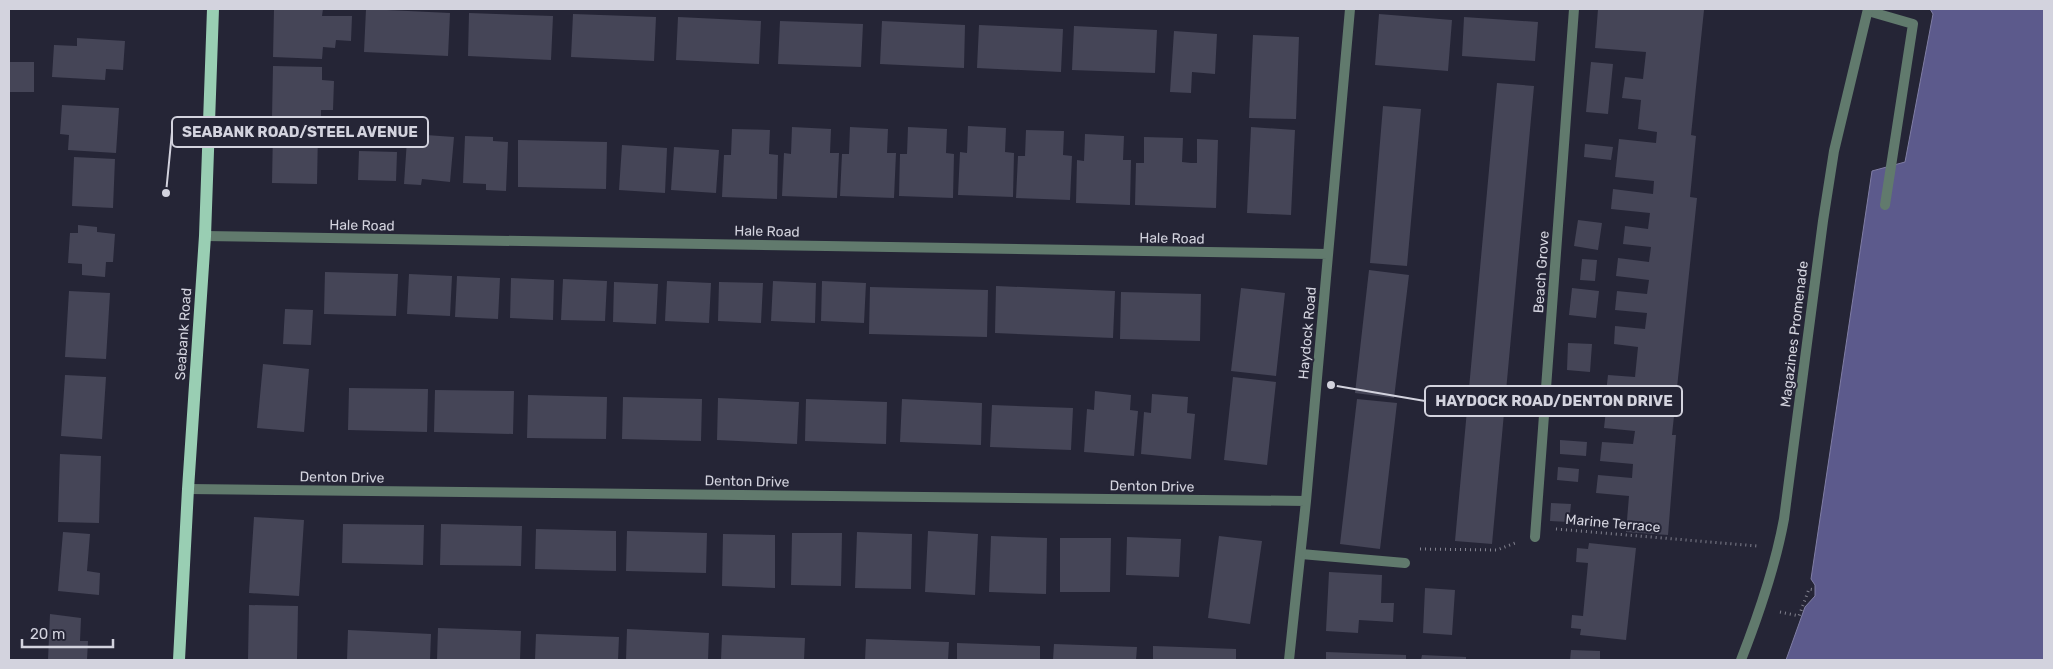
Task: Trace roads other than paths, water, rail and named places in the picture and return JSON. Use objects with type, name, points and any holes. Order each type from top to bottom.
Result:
[{"type":"main road","name":"Seabank Road","points":[[179,660],[205,236],[214,9]]},
{"type":"street","name":"Haydock Road","points":[[1289,660],[1306,502],[1350,9]]},
{"type":"street","name":"Beach Grove","points":[[1535,532],[1574,9]]},
{"type":"street","points":[[1866,9],[1913,24],[1885,205]]},
{"type":"street","name":"Magazines Promenade","points":[[1741,660],[1761,608],[1784,519],[1823,220],[1834,151],[1866,9]]},
{"type":"street","name":"Hale Road","points":[[205,236],[1328,254]]},
{"type":"street","name":"Denton Drive","points":[[188,489],[1306,502]]},
{"type":"street","points":[[1301,554],[1405,563]]},
{"type":"place","name":"SEABANK ROAD/STEEL AVENUE","points":[[166,193]]},
{"type":"place","name":"HAYDOCK ROAD/DENTON DRIVE","points":[[1331,385]]}]
